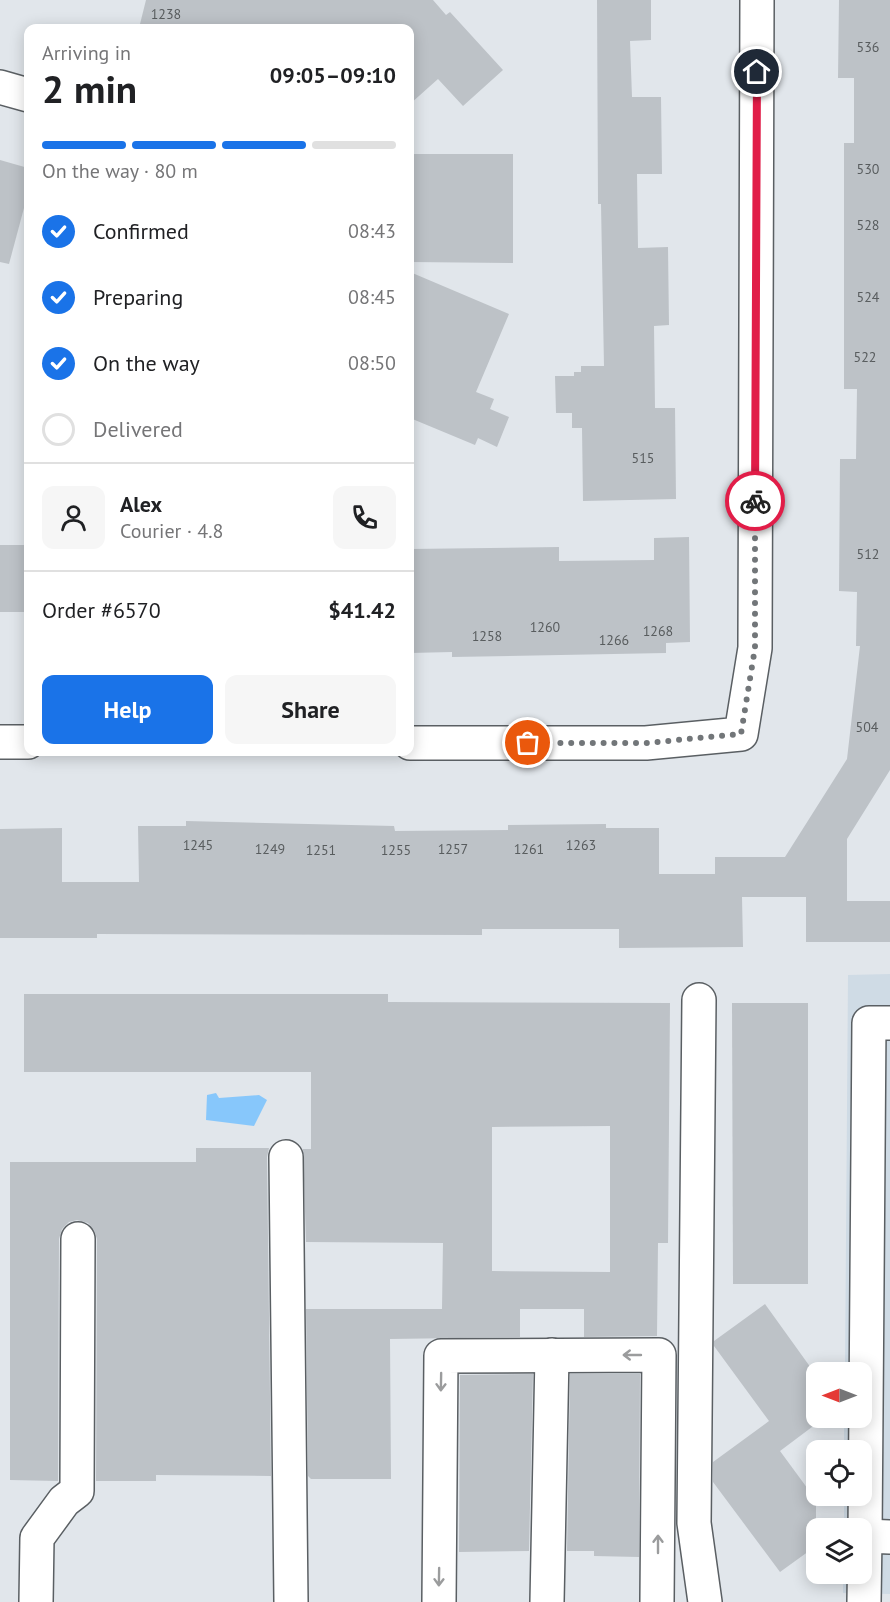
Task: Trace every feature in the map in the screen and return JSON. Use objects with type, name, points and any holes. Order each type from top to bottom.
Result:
[{"type":"street","points":[[414,743],[646,743],[741,734],[755,648],[757,0]]},
{"type":"street","points":[[0,87],[24,94]]},
{"type":"street","points":[[0,742],[24,742]]},
{"type":"street","points":[[699,1000],[694,1523],[705,1602]]},
{"type":"street","points":[[864,1602],[877,1536],[869,1023],[890,1023]]},
{"type":"street","points":[[286,1157],[291,1602]]},
{"type":"street","points":[[36,1602],[37,1538],[64,1502],[77,1491],[78,1239]]},
{"type":"street","points":[[439,1602],[441,1356],[659,1354],[657,1602]]},
{"type":"street","points":[[548,1602],[552,1355]]},
{"type":"shaded area","points":[[890,974],[890,1594],[843,1593],[843,1584],[872,1584],[872,1518],[844,1518],[844,1506],[872,1506],[872,1440],[844,1440],[844,1428],[872,1428],[872,1362],[845,1362],[848,975]]},
{"type":"water","points":[[216,1093],[219,1098],[259,1095],[267,1100],[254,1126],[206,1120],[207,1095]]},
{"type":"building","points":[[146,0],[433,0],[446,15],[450,12],[503,70],[463,106],[438,79],[414,100],[414,24],[140,24]]},
{"type":"building","points":[[597,0],[651,0],[651,40],[630,41],[632,97],[661,97],[662,174],[637,174],[638,248],[668,247],[669,325],[654,326],[655,408],[675,408],[676,499],[583,501],[582,428],[572,428],[572,413],[556,413],[555,376],[574,376],[574,372],[581,372],[581,366],[604,366],[601,204],[598,204]]},
{"type":"building","points":[[839,0],[890,0],[890,770],[847,839],[847,901],[890,901],[890,942],[806,942],[806,897],[742,897],[743,947],[619,948],[619,929],[482,929],[482,935],[97,934],[97,938],[0,938],[0,829],[62,828],[62,882],[139,882],[138,826],[186,826],[186,821],[394,826],[395,831],[508,830],[508,825],[606,824],[606,828],[659,828],[659,874],[715,874],[715,857],[785,857],[847,759],[860,646],[856,646],[857,592],[839,591],[840,459],[856,459],[857,389],[844,389],[844,143],[854,143],[854,78],[838,78]]},
{"type":"building","points":[[414,154],[513,154],[513,263],[414,262]]},
{"type":"building","points":[[0,160],[24,167],[24,208],[9,264],[0,262]]},
{"type":"building","points":[[414,274],[509,314],[476,392],[494,399],[490,409],[509,417],[497,447],[478,438],[475,445],[414,420]]},
{"type":"building","points":[[689,537],[690,642],[666,643],[666,653],[452,657],[452,652],[414,653],[414,549],[559,547],[559,561],[654,560],[654,538]]},
{"type":"building","points":[[0,545],[24,545],[24,612],[0,612]]},
{"type":"building","points":[[24,994],[388,994],[388,1002],[670,1003],[668,1243],[658,1243],[657,1336],[584,1337],[584,1309],[520,1309],[520,1337],[390,1339],[391,1479],[311,1479],[308,1476],[306,1309],[442,1309],[443,1243],[306,1242],[303,1149],[311,1149],[311,1072],[24,1072]],"holes":[[[610,1126],[610,1272],[492,1271],[492,1127]]]},
{"type":"building","points":[[732,1003],[808,1003],[808,1284],[733,1284]]},
{"type":"building","points":[[196,1148],[269,1148],[267,1157],[271,1476],[156,1475],[156,1481],[96,1481],[97,1239],[88,1223],[77,1220],[69,1222],[62,1229],[59,1239],[58,1481],[10,1480],[10,1162],[196,1162]]},
{"type":"building","points":[[765,1304],[807,1362],[806,1428],[811,1428],[780,1451],[806,1486],[806,1506],[816,1506],[816,1518],[806,1518],[806,1553],[780,1572],[713,1482],[713,1462],[769,1421],[714,1346],[714,1341]]},
{"type":"building","points":[[533,1374],[529,1551],[459,1552],[460,1375]]},
{"type":"building","points":[[570,1374],[640,1374],[639,1557],[594,1556],[594,1551],[567,1551]]},
{"type":"way so far","points":[[528,743],[646,743],[741,734],[755,648],[755,501]]},
{"type":"route","points":[[755,501],[757,72]]}]
